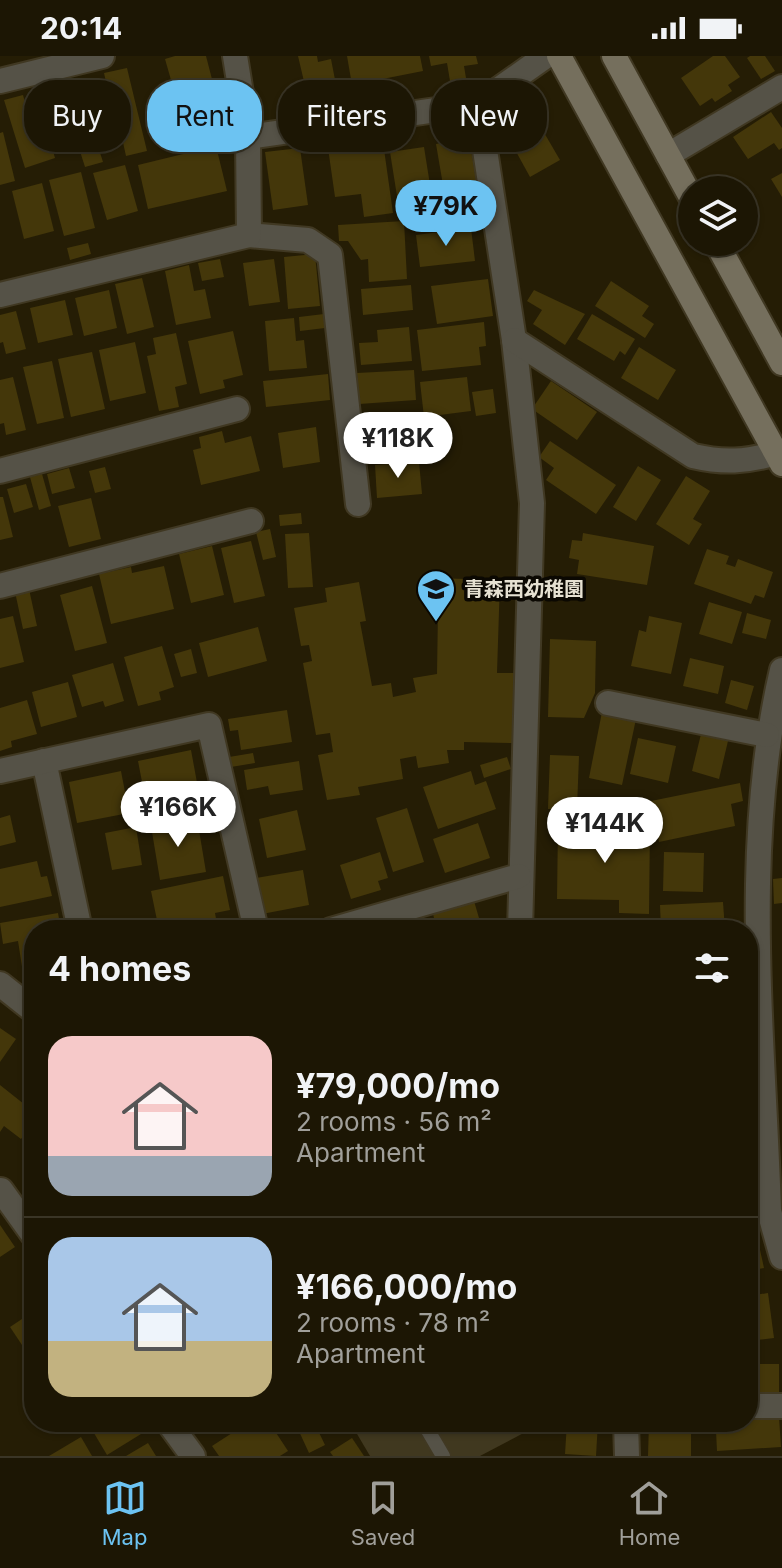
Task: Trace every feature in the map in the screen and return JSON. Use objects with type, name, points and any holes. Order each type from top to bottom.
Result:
[{"type":"street","points":[[0,81],[102,56]]},
{"type":"street","points":[[235,56],[239,80]]},
{"type":"street","points":[[512,80],[546,56]]},
{"type":"street","points":[[514,340],[693,456],[717,462],[779,458],[559,56]]},
{"type":"street","points":[[614,56],[679,176]]},
{"type":"street","points":[[668,155],[782,87]]},
{"type":"street","points":[[262,135],[431,111]]},
{"type":"street","points":[[248,152],[249,235]]},
{"type":"street","points":[[485,152],[514,340],[532,503],[520,920]]},
{"type":"street","points":[[0,295],[249,235],[308,240],[330,255],[358,504]]},
{"type":"street","points":[[724,256],[782,363]]},
{"type":"street","points":[[0,471],[237,409]]},
{"type":"street","points":[[0,586],[251,521]]},
{"type":"street","points":[[756,920],[759,819],[767,735],[782,670]]},
{"type":"street","points":[[608,703],[767,735]]},
{"type":"street","points":[[0,771],[209,725],[254,920]]},
{"type":"street","points":[[44,761],[78,920]]},
{"type":"street","points":[[366,920],[519,876]]},
{"type":"street","points":[[0,984],[24,1003]]},
{"type":"street","points":[[758,1032],[769,1211],[781,1252]]},
{"type":"street","points":[[1,1190],[24,1222]]},
{"type":"street","points":[[758,1406],[782,1406]]},
{"type":"street","points":[[175,1432],[193,1456]]},
{"type":"street","points":[[626,1432],[627,1456]]},
{"type":"lane","points":[[429,1432],[443,1456]]},
{"type":"shaded area","points":[[356,1432],[526,1432],[480,1456],[370,1456]]},
{"type":"building","points":[[206,56],[212,80],[171,80],[165,59]]},
{"type":"building","points":[[298,56],[317,56],[318,62],[331,59],[335,80],[304,80]]},
{"type":"building","points":[[347,56],[420,56],[423,71],[377,80],[351,80]]},
{"type":"building","points":[[429,56],[476,56],[478,64],[464,66],[466,80],[450,80],[447,63],[431,66]]},
{"type":"building","points":[[713,56],[725,56],[740,77],[728,85],[732,91],[715,102],[712,98],[700,106],[681,78]]},
{"type":"building","points":[[765,56],[775,71],[761,79],[747,58]]},
{"type":"building","points":[[127,68],[130,80],[106,80],[104,73]]},
{"type":"building","points":[[131,85],[147,151],[126,156],[125,152],[131,152]]},
{"type":"building","points":[[23,95],[24,152],[53,152],[55,158],[25,168],[4,100]]},
{"type":"building","points":[[771,112],[782,128],[782,148],[779,150],[774,143],[748,159],[733,137]]},
{"type":"building","points":[[3,132],[15,181],[0,185],[0,133]]},
{"type":"building","points":[[547,138],[560,160],[530,177],[516,152],[547,152]]},
{"type":"building","points":[[424,147],[434,210],[400,215],[390,152],[415,152],[415,148]]},
{"type":"building","points":[[80,152],[100,152],[103,162],[85,167]]},
{"type":"building","points":[[191,152],[217,152],[227,191],[148,209],[138,165]]},
{"type":"building","points":[[265,152],[301,152],[308,205],[273,210]]},
{"type":"building","points":[[329,152],[384,152],[393,213],[364,217],[361,194],[335,197]]},
{"type":"building","points":[[437,152],[471,152],[477,185],[444,191]]},
{"type":"building","points":[[125,165],[138,211],[107,220],[93,173]]},
{"type":"building","points":[[81,172],[95,228],[64,236],[49,180]]},
{"type":"building","points":[[782,173],[782,197],[771,179]]},
{"type":"building","points":[[42,183],[54,231],[24,239],[12,191]]},
{"type":"building","points":[[404,221],[407,279],[369,282],[368,259],[361,260],[348,241],[339,241],[338,225]]},
{"type":"building","points":[[471,228],[475,261],[420,267],[416,235]]},
{"type":"building","points":[[88,243],[91,254],[70,260],[67,248]]},
{"type":"building","points":[[315,254],[320,306],[288,309],[284,257]]},
{"type":"building","points":[[220,259],[224,277],[202,281],[198,263]]},
{"type":"building","points":[[274,259],[280,302],[249,306],[243,263]]},
{"type":"building","points":[[189,265],[194,291],[205,289],[211,318],[176,325],[165,271]]},
{"type":"building","points":[[142,278],[154,327],[127,334],[115,284]]},
{"type":"building","points":[[488,279],[493,316],[437,324],[431,286]]},
{"type":"building","points":[[611,281],[649,306],[642,316],[654,324],[645,338],[595,306]]},
{"type":"building","points":[[411,285],[413,310],[363,315],[361,289]]},
{"type":"building","points":[[109,290],[117,328],[84,336],[75,298]]},
{"type":"building","points":[[534,290],[585,314],[565,345],[533,324],[542,310],[527,301]]},
{"type":"building","points":[[65,300],[73,335],[38,343],[30,308]]},
{"type":"building","points":[[16,311],[26,349],[6,354],[3,342],[0,343],[0,315]]},
{"type":"building","points":[[324,314],[325,328],[300,331],[299,317]]},
{"type":"building","points":[[592,314],[635,339],[625,355],[620,351],[614,361],[577,339]]},
{"type":"building","points":[[294,318],[296,341],[304,340],[307,368],[269,371],[265,321]]},
{"type":"building","points":[[484,322],[486,346],[479,347],[481,365],[422,371],[417,330]]},
{"type":"building","points":[[409,327],[412,361],[361,365],[359,343],[378,342],[377,330]]},
{"type":"building","points":[[233,331],[243,375],[223,380],[225,388],[200,394],[188,341]]},
{"type":"building","points":[[176,333],[187,384],[175,387],[179,407],[159,411],[147,356],[156,354],[153,338]]},
{"type":"building","points":[[135,342],[146,393],[110,401],[99,350]]},
{"type":"building","points":[[639,347],[676,370],[658,400],[621,378]]},
{"type":"building","points":[[92,352],[105,409],[71,417],[58,359]]},
{"type":"building","points":[[52,361],[64,418],[37,424],[23,367]]},
{"type":"building","points":[[414,370],[416,400],[359,404],[357,373]]},
{"type":"building","points":[[328,374],[330,400],[266,407],[263,381]]},
{"type":"building","points":[[13,377],[26,430],[6,435],[4,423],[0,424],[0,380]]},
{"type":"building","points":[[467,377],[471,411],[424,417],[420,382]]},
{"type":"building","points":[[551,381],[597,412],[577,440],[532,409]]},
{"type":"building","points":[[493,389],[496,413],[476,416],[472,392]]},
{"type":"building","points":[[417,418],[420,454],[394,457],[393,445],[377,447],[375,421]]},
{"type":"building","points":[[316,427],[320,462],[283,468],[278,433]]},
{"type":"building","points":[[222,431],[225,443],[251,436],[260,471],[201,485],[193,450],[201,448],[199,437]]},
{"type":"building","points":[[550,441],[616,485],[596,514],[546,480],[554,468],[539,457]]},
{"type":"building","points":[[419,462],[422,494],[377,498],[375,465]]},
{"type":"building","points":[[638,466],[661,480],[636,521],[613,507]]},
{"type":"building","points":[[105,467],[111,489],[95,493],[89,471]]},
{"type":"building","points":[[69,468],[75,488],[52,494],[47,474]]},
{"type":"building","points":[[42,474],[51,506],[39,510],[30,477]]},
{"type":"building","points":[[686,476],[710,491],[693,519],[702,524],[689,545],[656,524]]},
{"type":"building","points":[[26,484],[33,507],[14,513],[7,489]]},
{"type":"building","points":[[0,497],[3,497],[13,537],[0,540]]},
{"type":"building","points":[[91,498],[101,539],[69,547],[58,506]]},
{"type":"building","points":[[301,513],[302,524],[280,526],[279,515]]},
{"type":"building","points":[[270,529],[276,557],[263,560],[256,532]]},
{"type":"building","points":[[309,533],[313,587],[288,588],[285,534]]},
{"type":"building","points":[[583,533],[654,546],[647,585],[577,574],[579,560],[569,558],[572,540],[582,541]]},
{"type":"building","points":[[251,541],[265,596],[234,603],[221,548]]},
{"type":"building","points":[[212,546],[224,595],[191,603],[179,554]]},
{"type":"building","points":[[707,549],[729,556],[726,564],[735,567],[738,559],[773,572],[764,598],[755,595],[751,604],[694,584]]},
{"type":"building","points":[[164,566],[174,609],[111,624],[99,574],[131,567],[132,573]]},
{"type":"building","points":[[432,578],[500,580],[497,673],[515,673],[514,743],[464,742],[464,750],[447,750],[449,763],[418,768],[416,756],[400,759],[403,779],[358,787],[360,795],[327,800],[318,755],[333,752],[330,733],[316,735],[303,663],[312,661],[309,645],[301,646],[294,608],[327,602],[325,588],[359,582],[366,621],[360,622],[372,686],[391,683],[393,697],[416,692],[413,678],[437,674],[438,610],[431,610]]},
{"type":"building","points":[[92,586],[107,643],[75,651],[60,595]]},
{"type":"building","points":[[29,589],[37,626],[23,629],[15,592]]},
{"type":"building","points":[[709,602],[742,612],[732,644],[699,634]]},
{"type":"building","points":[[747,613],[771,620],[766,639],[742,633]]},
{"type":"building","points":[[13,616],[24,662],[0,668],[0,619]]},
{"type":"building","points":[[649,616],[682,623],[671,674],[631,666],[639,630],[646,632]]},
{"type":"building","points":[[258,627],[267,661],[208,677],[199,643]]},
{"type":"building","points":[[550,639],[596,641],[595,693],[584,718],[548,717]]},
{"type":"building","points":[[162,646],[174,687],[159,692],[161,700],[138,706],[124,657]]},
{"type":"building","points":[[191,649],[197,673],[181,677],[174,654]]},
{"type":"building","points":[[690,658],[724,666],[718,694],[683,686]]},
{"type":"building","points":[[113,663],[124,701],[105,707],[103,701],[82,707],[72,675]]},
{"type":"building","points":[[731,680],[754,686],[747,710],[725,703]]},
{"type":"building","points":[[68,682],[77,717],[41,727],[32,692]]},
{"type":"building","points":[[27,700],[37,734],[11,741],[12,747],[0,751],[0,708]]},
{"type":"building","points":[[287,710],[292,742],[241,750],[238,730],[230,731],[228,719]]},
{"type":"building","points":[[602,712],[636,719],[622,785],[589,778]]},
{"type":"building","points":[[701,734],[728,741],[719,779],[692,771]]},
{"type":"building","points":[[638,738],[676,746],[668,783],[630,774]]},
{"type":"building","points":[[191,750],[198,788],[155,797],[153,785],[143,787],[138,761]]},
{"type":"building","points":[[253,753],[255,763],[231,767],[229,757]]},
{"type":"building","points":[[550,755],[579,756],[577,809],[548,809]]},
{"type":"building","points":[[507,757],[511,769],[484,778],[480,765]]},
{"type":"building","points":[[299,761],[303,790],[270,795],[268,786],[247,790],[244,770]]},
{"type":"building","points":[[121,771],[129,813],[77,823],[69,782]]},
{"type":"building","points":[[471,771],[475,785],[486,781],[496,809],[438,829],[423,787]]},
{"type":"building","points":[[740,783],[743,801],[731,804],[735,826],[659,842],[651,801]]},
{"type":"building","points":[[407,808],[424,862],[393,872],[376,818]]},
{"type":"building","points":[[297,810],[306,850],[267,858],[259,819]]},
{"type":"building","points":[[10,815],[16,842],[0,846],[0,818]]},
{"type":"building","points":[[197,818],[206,872],[160,880],[151,826]]},
{"type":"building","points":[[478,823],[490,858],[445,873],[433,839]]},
{"type":"building","points":[[558,824],[650,825],[649,914],[619,913],[619,900],[557,899]]},
{"type":"building","points":[[136,827],[142,865],[112,870],[105,833]]},
{"type":"building","points":[[380,852],[388,878],[378,881],[381,890],[351,899],[340,865]]},
{"type":"building","points":[[664,852],[704,853],[703,892],[663,891]]},
{"type":"building","points":[[37,861],[41,877],[47,876],[52,896],[0,907],[0,869]]},
{"type":"building","points":[[303,870],[309,905],[262,914],[256,878]]},
{"type":"building","points":[[223,876],[230,910],[215,913],[216,920],[157,920],[151,891]]},
{"type":"building","points":[[782,878],[782,903],[774,904],[773,879]]},
{"type":"building","points":[[474,901],[479,918],[434,920],[433,914]]},
{"type":"building","points":[[723,902],[724,920],[661,920],[660,905]]},
{"type":"building","points":[[58,913],[59,920],[24,920],[23,973],[18,941],[3,944],[0,923]]},
{"type":"building","points":[[0,1028],[16,1039],[0,1062]]},
{"type":"building","points":[[0,1085],[24,1104],[24,1135],[21,1139],[4,1126],[0,1132]]},
{"type":"building","points":[[0,1225],[15,1247],[0,1257]]},
{"type":"building","points":[[758,1241],[764,1268],[758,1269]]},
{"type":"building","points":[[768,1293],[774,1338],[758,1340],[758,1294]]},
{"type":"building","points":[[24,1318],[24,1348],[10,1327]]},
{"type":"building","points":[[758,1364],[779,1364],[779,1393],[758,1393]]},
{"type":"building","points":[[779,1417],[781,1447],[717,1451],[716,1432],[758,1432],[758,1419]]},
{"type":"building","points":[[93,1432],[140,1432],[141,1434],[107,1455]]},
{"type":"building","points":[[234,1432],[276,1432],[288,1451],[280,1456],[219,1456],[212,1446]]},
{"type":"building","points":[[299,1432],[319,1432],[325,1445],[309,1453]]},
{"type":"building","points":[[566,1432],[597,1432],[596,1456],[565,1454]]},
{"type":"building","points":[[649,1432],[691,1432],[691,1456],[648,1456]]},
{"type":"building","points":[[81,1437],[92,1456],[49,1456]]},
{"type":"building","points":[[352,1438],[364,1456],[333,1456],[330,1452]]},
{"type":"building","points":[[148,1443],[156,1456],[126,1456]]},
{"type":"place","name":"青森西幼稚園","points":[[436,623]]}]
